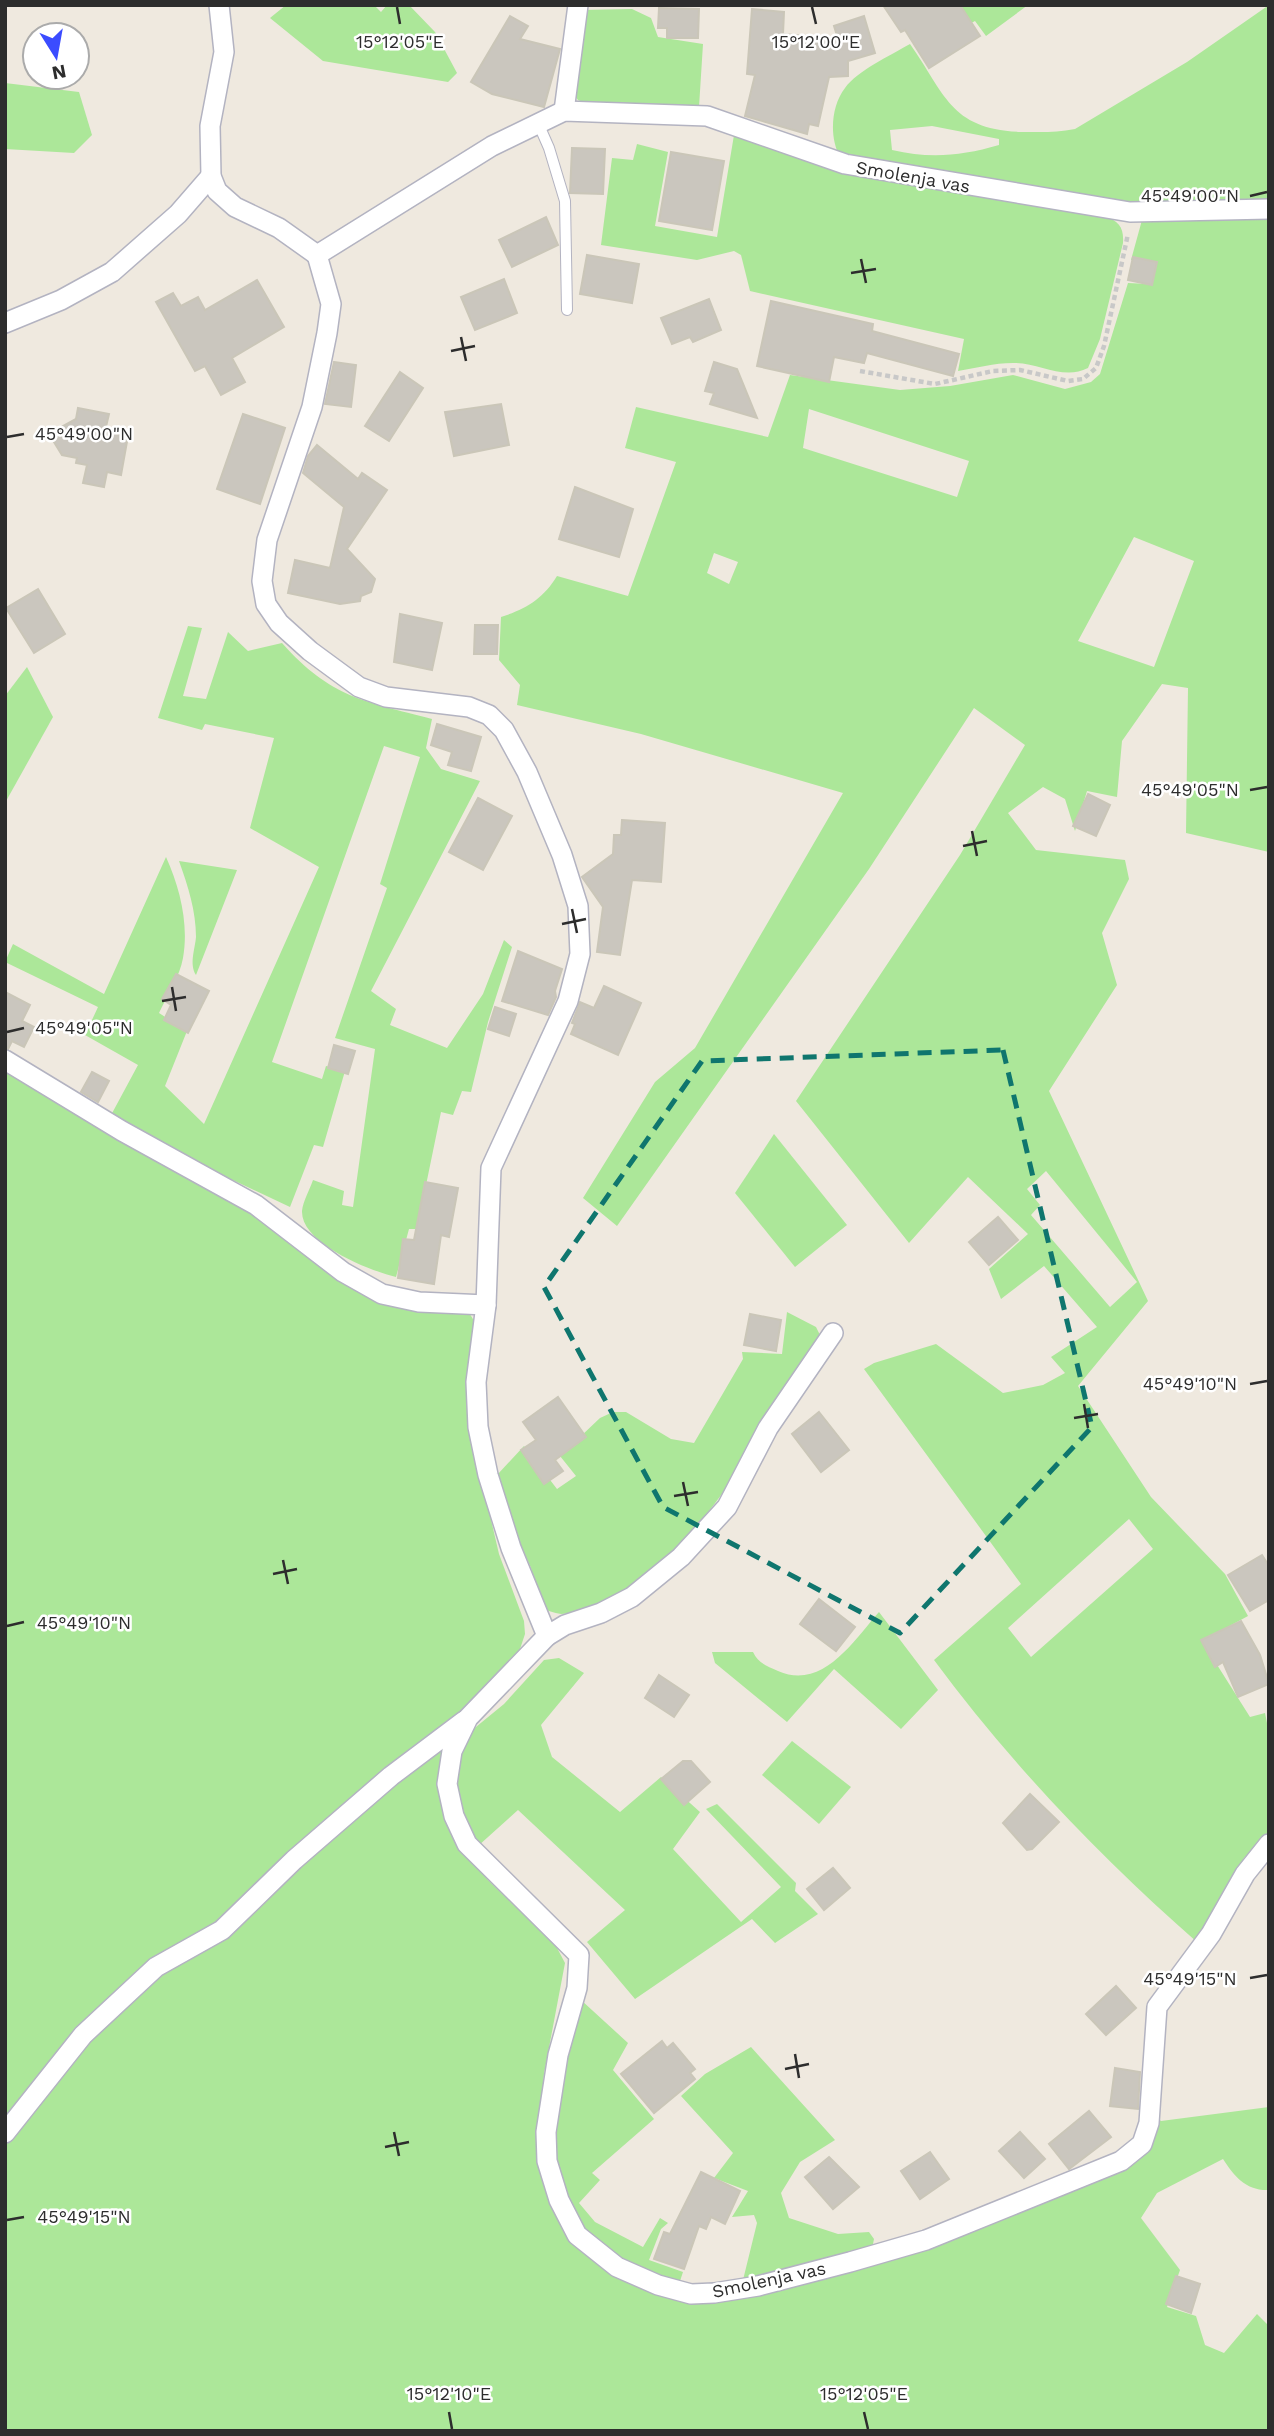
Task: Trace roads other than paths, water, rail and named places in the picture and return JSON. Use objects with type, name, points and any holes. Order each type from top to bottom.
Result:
[{"type":"street","points":[[219,5],[224,52],[210,126],[211,176],[217,191],[234,207],[279,228],[317,255],[331,304],[312,407],[267,540],[262,581],[266,604],[279,624],[299,642],[333,671],[359,687],[386,697],[469,707],[489,715],[504,730],[527,772],[562,855],[578,906],[580,954],[568,1001],[491,1168],[486,1305],[476,1382],[478,1427],[499,1515],[547,1636]]},
{"type":"street","points":[[565,111],[578,5]]},
{"type":"street","name":"Smolenja vas","points":[[317,255],[492,146],[565,111],[707,116],[845,164],[1130,212],[1269,209]]},
{"type":"street","points":[[5,323],[61,300],[112,272],[178,214],[211,176]]},
{"type":"street","points":[[5,1060],[122,1131],[256,1205],[343,1272],[382,1294],[419,1302],[445,1300],[486,1305]]},
{"type":"street","name":"Smolenja vas","points":[[833,1333],[768,1429],[727,1507],[690,1547],[632,1597],[601,1613],[565,1625],[547,1636],[468,1718],[452,1751],[447,1784],[454,1816],[467,1844],[579,1955],[577,1988],[558,2055],[546,2132],[547,2161],[559,2200],[577,2235],[617,2267],[691,2294],[758,2286],[926,2240],[1121,2161],[1142,2144],[1149,2123],[1157,2007],[1167,1989],[1211,1934],[1245,1874],[1269,1844]]},
{"type":"street","points":[[5,2133],[83,2035],[156,1968],[222,1930],[323,1835],[391,1776],[468,1718]]},
{"type":"lane","points":[[538,123],[550,148],[565,201],[567,310]]}]
